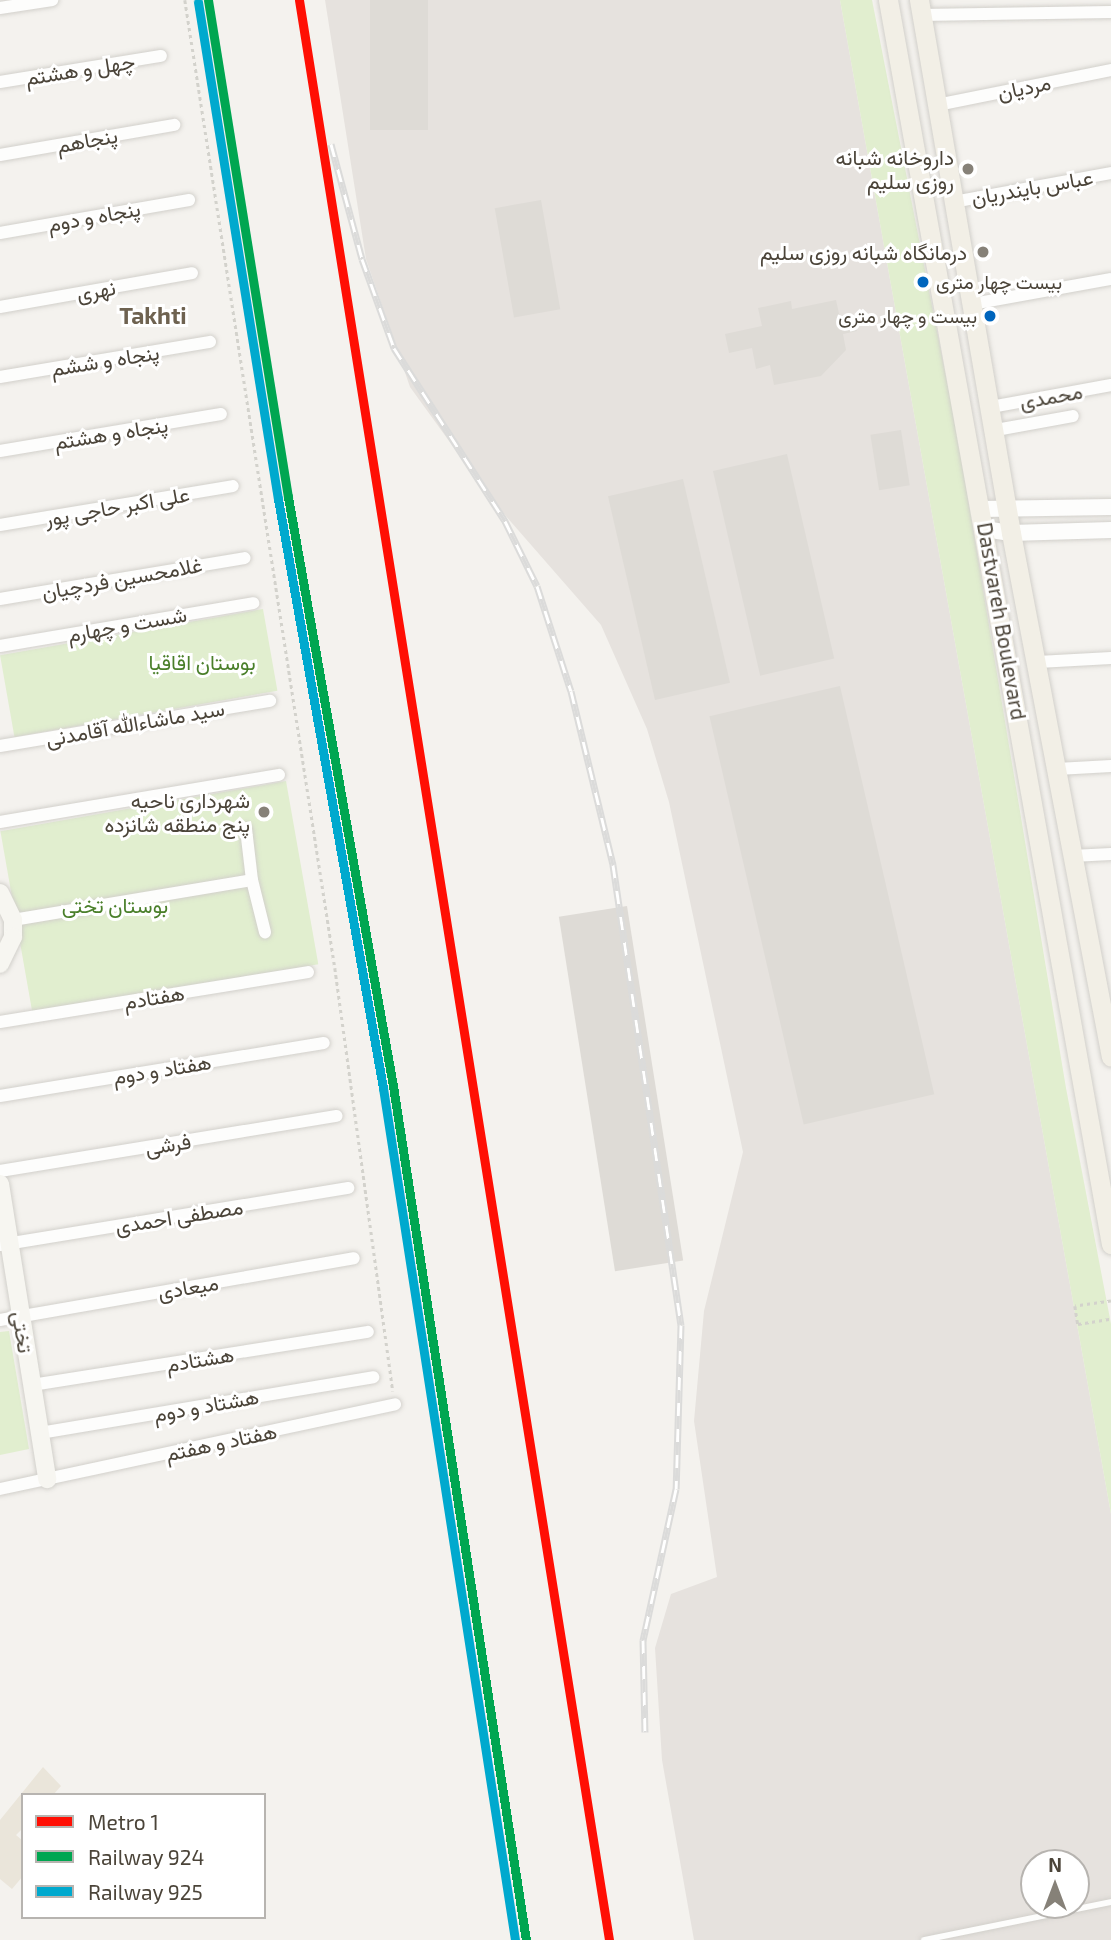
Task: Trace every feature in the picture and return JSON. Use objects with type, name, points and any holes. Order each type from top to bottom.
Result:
[{"type":"main road","name":"Dastvareh Boulevard","points":[[888,0],[982,509],[1111,1244]]},
{"type":"main road","name":"Dastvareh Boulevard","points":[[920,8],[996,430],[1011,533],[1038,662],[1111,1057]]},
{"type":"main road","points":[[0,893],[13,920],[13,937],[0,964]]},
{"type":"main road","name":"تختی","points":[[0,1184],[5,1244],[21,1316],[47,1479]]},
{"type":"street","points":[[0,8],[52,0]]},
{"type":"street","points":[[920,8],[1111,12]]},
{"type":"street","name":"چهل و هشتم","points":[[0,82],[161,57]]},
{"type":"street","name":"مردیان","points":[[937,105],[1111,70]]},
{"type":"street","name":"پنجاهم","points":[[0,155],[174,125]]},
{"type":"street","name":"عباس بایندریان","points":[[953,202],[1111,173]]},
{"type":"street","name":"پنجاه و دوم","points":[[0,233],[188,200]]},
{"type":"street","name":"نهری","points":[[0,307],[192,273]]},
{"type":"street","points":[[972,304],[1111,279]]},
{"type":"street","name":"پنجاه و ششم","points":[[0,377],[210,342]]},
{"type":"street","name":"محمدی","points":[[991,407],[1111,385]]},
{"type":"street","name":"پنجاه و هشتم","points":[[0,451],[221,414]]},
{"type":"street","points":[[996,430],[1073,416]]},
{"type":"street","name":"علی اکبر حاجی پور","points":[[0,525],[233,486]]},
{"type":"street","points":[[982,509],[1111,507]]},
{"type":"street","points":[[985,529],[1011,533],[1111,530]]},
{"type":"street","name":"غلامحسین فردچیان","points":[[0,599],[245,558]]},
{"type":"street","name":"شست و چهارم","points":[[0,646],[253,603]]},
{"type":"street","points":[[1038,662],[1111,658]]},
{"type":"street","name":"سید ماشاءالله آقامدنی","points":[[0,746],[270,701]]},
{"type":"street","points":[[1057,769],[1111,766]]},
{"type":"street","points":[[0,822],[279,775]]},
{"type":"street","points":[[246,829],[252,880],[265,932]]},
{"type":"street","points":[[1072,856],[1111,854]]},
{"type":"street","points":[[13,920],[252,880]]},
{"type":"street","name":"هفتادم","points":[[0,1022],[308,972]]},
{"type":"street","name":"هفتاد و دوم","points":[[0,1096],[324,1042]]},
{"type":"street","name":"فرشی","points":[[0,1171],[337,1116]]},
{"type":"street","name":"مصطفی احمدی","points":[[5,1244],[348,1188]]},
{"type":"street","name":"میعادی","points":[[0,1320],[354,1258]]},
{"type":"street","name":"هشتادم","points":[[32,1385],[368,1332]]},
{"type":"street","name":"هشتاد و دوم","points":[[40,1433],[373,1377]]},
{"type":"street","name":"هفتاد و هفتم","points":[[0,1489],[395,1404]]},
{"type":"lane","points":[[924,1940],[1111,1902]]},
{"type":"path","points":[[185,0],[335,968],[395,1404]]},
{"type":"path","points":[[1111,1301],[1074,1306],[1078,1324],[1111,1319]]},
{"type":"shaded area","points":[[325,0],[840,0],[1111,1514],[1111,1940],[694,1940],[662,1760],[655,1648],[671,1594],[717,1577],[694,1421],[704,1311],[743,1152],[669,802],[647,729],[601,625],[491,499],[410,387],[366,259]]},
{"type":"shaded area","points":[[43,1767],[61,1786],[55,1793],[22,1793]]},
{"type":"shaded area","points":[[21,1794],[21,1830],[16,1835],[21,1839],[21,1878],[12,1889],[0,1879],[0,1820]]},
{"type":"green space","points":[[840,0],[872,0],[957,433],[1066,1088],[1111,1324],[1111,1514]]},
{"type":"green space","name":"بوستان اقاقیا","points":[[263,609],[277,691],[14,737],[0,655]]},
{"type":"green space","name":"بوستان تختی","points":[[286,781],[318,964],[33,1015],[0,831]]},
{"type":"green space","points":[[9,1331],[29,1449],[0,1455],[0,1332]]},
{"type":"building","points":[[370,0],[428,0],[428,130],[370,130]]},
{"type":"building","points":[[541,200],[560,309],[514,317],[495,208]]},
{"type":"building","points":[[836,300],[840,318],[853,315],[857,331],[843,334],[846,350],[821,376],[774,385],[770,365],[756,369],[752,348],[729,353],[725,334],[762,326],[758,308],[791,301],[792,309]]},
{"type":"building","points":[[901,430],[910,485],[879,490],[870,435]]},
{"type":"building","points":[[787,454],[834,659],[760,676],[713,471]]},
{"type":"building","points":[[683,479],[730,683],[655,700],[608,496]]},
{"type":"building","points":[[840,686],[934,1094],[804,1124],[709,716]]},
{"type":"building","points":[[627,906],[683,1261],[615,1271],[559,917]]},
{"type":"railway","points":[[331,144],[362,259],[394,348],[505,521],[537,586],[571,691],[613,865],[681,1325],[676,1489],[643,1640],[645,1732]]},
{"type":"metro line","name":"1","points":[[299,0],[609,1940]]},
{"type":"rail line","name":"924","points":[[208,0],[288,497],[393,1086],[526,1940]]},
{"type":"rail line","name":"925","points":[[198,2],[278,499],[383,1088],[515,1940]]},
{"type":"place","name":"داروخانه شبانه روزی سلیم","points":[[968,169]]},
{"type":"place","name":"درمانگاه شبانه روزی سلیم","points":[[983,252]]},
{"type":"place","name":"بیست چهار متری","points":[[923,282]]},
{"type":"place","name":"بیست و چهار متری","points":[[990,316]]},
{"type":"place","name":"شهرداری ناحیه پنج منطقه شانزده","points":[[264,812]]},
{"type":"district","name":"Takhti","points":[[153,315]]}]
